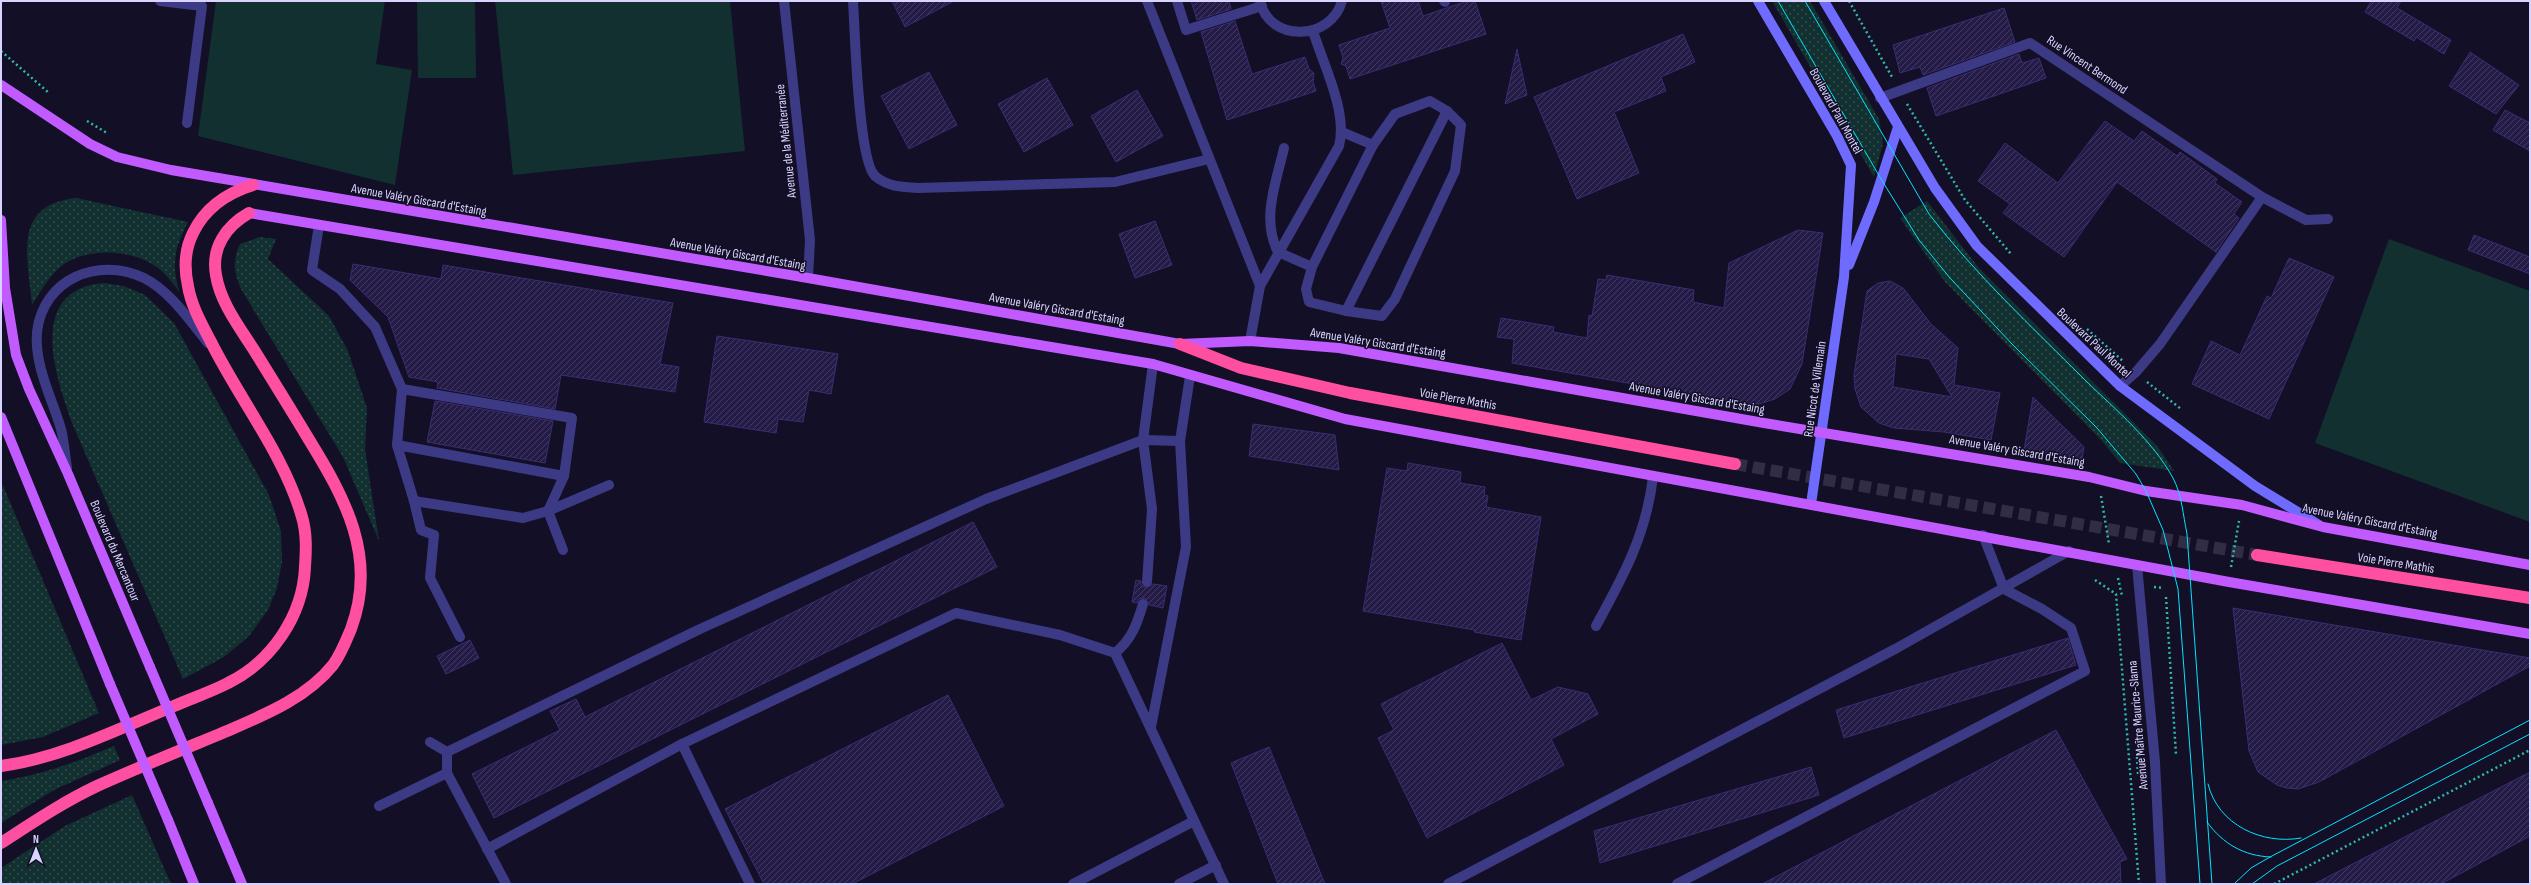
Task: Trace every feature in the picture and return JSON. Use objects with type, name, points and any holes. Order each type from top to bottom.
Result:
[{"type":"highway","points":[[1,766],[25,763],[74,746],[230,682],[261,659],[284,635],[298,607],[305,577],[306,545],[303,519],[285,475],[218,357],[196,312],[188,287],[185,264],[189,241],[198,222],[230,193],[253,185]]},
{"type":"highway","points":[[1,843],[95,787],[268,713],[316,682],[333,664],[345,644],[359,604],[362,581],[360,553],[346,505],[327,468],[238,325],[222,294],[215,275],[215,255],[222,236],[234,222],[249,213]]},
{"type":"highway","name":"Voie Pierre Mathis","points":[[1180,344],[1241,368],[1350,393],[1735,464]]},
{"type":"highway","name":"Voie Pierre Mathis","points":[[2257,555],[2530,598]]},
{"type":"main road","name":"Boulevard Paul Montel","points":[[1758,1],[1837,136],[1851,165],[1844,277]]},
{"type":"main road","name":"Boulevard Paul Montel","points":[[1824,1],[1938,194],[1977,246],[2120,386],[2255,486],[2323,527]]},
{"type":"main road","name":"Avenue Valéry Giscard d'Estaing","points":[[1,84],[90,144],[118,157],[171,170],[808,278],[1180,344],[1250,341],[1339,348],[1764,423],[1823,431],[2098,479],[2146,491],[2242,505],[2323,527],[2530,565]]},
{"type":"main road","points":[[1844,277],[1874,202],[1898,126]]},
{"type":"main road","points":[[249,213],[1153,364],[1190,376],[1345,419],[1653,477],[1983,535],[2137,565],[2530,634]]},
{"type":"main road","name":"Boulevard du Mercantour","points":[[1,220],[5,288],[16,355],[29,389],[68,474],[242,884]]},
{"type":"main road","name":"Rue Nicot de Villemain","points":[[1811,504],[1823,431],[1844,277]]},
{"type":"main road","points":[[1,417],[110,684],[194,884]]},
{"type":"street","points":[[160,1],[202,6],[187,123]]},
{"type":"street","name":"Avenue de la Méditerranée","points":[[784,1],[810,240],[808,278]]},
{"type":"street","points":[[853,1],[864,149],[874,175],[888,185],[918,188],[1115,182],[1209,159]]},
{"type":"street","points":[[1147,1],[1260,286]]},
{"type":"street","points":[[1177,1],[1186,30],[1261,4],[1268,17],[1288,31],[1313,31],[1325,25],[1335,15],[1342,1]]},
{"type":"street","points":[[1250,341],[1260,286],[1339,146],[1342,132],[1340,115],[1313,31]]},
{"type":"street","name":"Rue Vincent Bermond","points":[[1880,98],[2030,43],[2262,197],[2306,220],[2328,219]]},
{"type":"street","points":[[1430,101],[1447,111],[1461,126],[1455,171],[1396,299],[1382,316],[1346,311],[1309,302],[1306,289],[1312,267],[1373,145],[1395,114],[1430,101]]},
{"type":"street","points":[[1346,311],[1447,111]]},
{"type":"street","points":[[1342,132],[1373,145]]},
{"type":"street","points":[[1284,148],[1269,220],[1271,238],[1278,252],[1312,267]]},
{"type":"street","points":[[2120,386],[2136,372],[2160,344],[2262,197]]},
{"type":"street","points":[[319,225],[312,270],[340,289],[375,327],[402,389],[397,445],[414,501],[420,530],[434,535],[430,578],[460,637]]},
{"type":"street","points":[[68,474],[61,430],[45,383],[38,355],[37,334],[40,312],[53,291],[74,277],[95,270],[121,270],[145,279],[165,294],[184,314],[218,357]]},
{"type":"street","points":[[1147,582],[1152,509],[1143,440],[1153,364]]},
{"type":"street","points":[[1151,727],[1186,546],[1180,441],[1190,376]]},
{"type":"street","points":[[402,389],[572,418],[564,476],[548,511],[563,550]]},
{"type":"street","points":[[447,752],[700,629],[986,499],[1143,440],[1180,441]]},
{"type":"street","points":[[397,445],[564,476]]},
{"type":"street","points":[[1596,626],[1628,566],[1649,509],[1653,477]]},
{"type":"street","points":[[414,501],[523,518],[548,511],[608,485]]},
{"type":"street","points":[[1677,884],[2085,671],[2071,628],[2042,609],[2004,589],[1983,535]]},
{"type":"street","points":[[1448,884],[1897,648],[2069,551]]},
{"type":"street","name":"Avenue Maître Maurice-Slama","points":[[2137,565],[2155,762],[2161,884]]},
{"type":"street","points":[[1115,653],[1127,644],[1135,629],[1143,604]]},
{"type":"street","points":[[487,849],[682,744],[956,613],[1060,635],[1115,653],[1224,884]]},
{"type":"street","points":[[430,742],[447,752]]},
{"type":"street","points":[[682,744],[750,884]]},
{"type":"street","points":[[447,752],[447,773],[506,884]]},
{"type":"street","points":[[380,806],[447,773]]},
{"type":"street","points":[[1073,884],[1194,821]]},
{"type":"street","points":[[1179,884],[1216,865]]},
{"type":"path","points":[[1849,1],[1900,91],[1965,200],[2015,259]]},
{"type":"path","points":[[1,51],[49,93]]},
{"type":"path","points":[[2084,326],[2184,412]]},
{"type":"path","points":[[2098,479],[2108,542],[2114,560],[2123,603]]},
{"type":"path","points":[[2095,580],[2116,594],[2139,884]]},
{"type":"path","points":[[2166,598],[2176,755]]},
{"type":"path","points":[[2274,884],[2530,750]]},
{"type":"path","points":[[2137,754],[2138,778]]},
{"type":"green space","points":[[216,1],[385,1],[376,64],[412,70],[395,185],[198,136]]},
{"type":"green space","points":[[417,1],[475,1],[476,78],[418,78]]},
{"type":"green space","points":[[495,1],[730,1],[745,151],[513,175]]},
{"type":"green space","points":[[1772,1],[1810,1],[1879,119],[1883,143],[1874,177]]},
{"type":"green space","points":[[76,198],[188,222],[177,248],[176,255],[175,272],[179,291],[161,270],[148,262],[124,254],[111,252],[99,253],[86,255],[64,264],[50,278],[32,305],[27,252],[28,236],[32,223],[41,211],[55,203]]},
{"type":"green space","points":[[1927,201],[1978,267],[2158,447],[2174,471],[2120,463],[2101,440],[1945,282],[1900,218]]},
{"type":"green space","points":[[260,237],[276,239],[268,259],[329,316],[348,351],[367,408],[365,449],[379,541],[343,457],[241,289],[235,272],[237,250],[240,244]]},
{"type":"green space","points":[[2389,239],[2530,291],[2530,522],[2315,443]]},
{"type":"green space","points":[[104,283],[124,286],[145,295],[174,323],[269,495],[281,531],[282,562],[277,588],[268,610],[249,636],[224,657],[183,679],[72,423],[65,404],[54,360],[52,338],[55,318],[64,301],[80,289]]},
{"type":"green space","points":[[1,481],[99,713],[43,737],[1,745]]},
{"type":"green space","points":[[114,746],[120,760],[54,790],[1,823],[1,781],[59,767]]},
{"type":"green space","points":[[132,795],[171,884],[1,884],[1,868],[65,826]]},
{"type":"building","points":[[892,1],[954,1],[905,27]]},
{"type":"building","points":[[1191,1],[1229,1],[1231,9],[1197,20]]},
{"type":"building","points":[[1381,1],[1418,1],[1423,16],[1467,1],[1475,1],[1486,34],[1350,79],[1346,66],[1341,64],[1343,58],[1339,45],[1390,28]]},
{"type":"building","points":[[2371,1],[2401,1],[2397,8],[2451,40],[2444,54],[2416,37],[2414,41],[2365,12]]},
{"type":"building","points":[[2004,8],[2015,42],[1923,75],[1920,67],[1900,73],[1893,45]]},
{"type":"building","points":[[1235,21],[1252,74],[1305,57],[1309,69],[1314,73],[1313,82],[1316,91],[1227,120],[1201,32]]},
{"type":"building","points":[[1683,34],[1695,62],[1661,77],[1666,91],[1614,112],[1639,173],[1577,199],[1534,97]]},
{"type":"building","points":[[1517,49],[1527,95],[1505,104]]},
{"type":"building","points":[[2470,52],[2519,85],[2496,114],[2449,86]]},
{"type":"building","points":[[2019,54],[2022,63],[2039,58],[2046,78],[1936,116],[1927,88]]},
{"type":"building","points":[[929,72],[957,125],[909,149],[881,96]]},
{"type":"building","points":[[1047,78],[1073,125],[1024,152],[998,104]]},
{"type":"building","points":[[1137,90],[1163,136],[1116,162],[1091,116]]},
{"type":"building","points":[[2505,110],[2530,123],[2530,151],[2493,130]]},
{"type":"building","points":[[2105,121],[2134,141],[2142,131],[2177,156],[2180,152],[2217,179],[2215,183],[2242,202],[2234,214],[2239,218],[2216,252],[2117,182],[2064,257],[2003,213],[2010,204],[1978,181],[2005,143],[2058,183]]},
{"type":"building","points":[[1155,221],[1172,265],[1135,278],[1119,234]]},
{"type":"building","points":[[1798,230],[1823,233],[1802,364],[1790,389],[1775,399],[1759,404],[1743,403],[1512,363],[1514,339],[1497,337],[1501,318],[1554,327],[1553,332],[1587,338],[1589,315],[1592,316],[1598,279],[1606,280],[1607,275],[1694,290],[1693,302],[1724,308],[1729,263]]},
{"type":"building","points":[[2474,235],[2530,257],[2530,274],[2468,250]]},
{"type":"building","points":[[2289,258],[2334,277],[2269,419],[2192,384],[2211,341],[2240,355],[2267,296],[2271,298]]},
{"type":"building","points":[[353,264],[441,279],[443,265],[673,303],[660,364],[679,367],[675,392],[561,375],[555,409],[437,388],[438,382],[409,377],[388,317],[350,280]]},
{"type":"building","points":[[1890,281],[1903,288],[1931,324],[1958,348],[1954,385],[2000,393],[1991,440],[1944,432],[1894,428],[1879,423],[1861,407],[1855,389],[1854,375],[1867,291],[1878,283]],"holes":[[[1896,354],[1929,359],[1952,397],[1893,387]]]},
{"type":"building","points":[[717,336],[838,354],[831,394],[809,390],[803,422],[778,419],[776,433],[704,422]]},
{"type":"building","points":[[2033,397],[2084,447],[2082,459],[2024,450]]},
{"type":"building","points":[[435,401],[553,421],[545,463],[427,442]]},
{"type":"building","points":[[1253,424],[1335,435],[1339,470],[1249,456]]},
{"type":"building","points":[[1408,463],[1461,472],[1460,483],[1485,487],[1484,495],[1488,496],[1486,507],[1541,517],[1521,640],[1474,632],[1475,630],[1363,611],[1387,468],[1407,471]]},
{"type":"building","points":[[973,522],[997,567],[494,818],[472,774],[560,730],[550,711],[576,699],[585,717]]},
{"type":"building","points":[[1136,580],[1141,581],[1141,585],[1146,588],[1153,584],[1167,586],[1163,608],[1149,605],[1145,598],[1139,599],[1137,603],[1132,602]]},
{"type":"building","points":[[2233,608],[2530,658],[2530,666],[2319,782],[2298,789],[2287,788],[2277,785],[2258,772],[2249,751]]},
{"type":"building","points":[[2068,638],[2076,665],[1844,738],[1836,710]]},
{"type":"building","points":[[470,640],[479,658],[446,674],[437,656]]},
{"type":"building","points":[[1502,643],[1531,700],[1558,687],[1588,694],[1598,714],[1551,739],[1564,765],[1427,838],[1378,738],[1394,730],[1381,704]]},
{"type":"building","points":[[948,695],[1004,806],[852,884],[764,884],[725,809]]},
{"type":"building","points":[[2056,730],[2127,859],[2120,862],[2121,884],[1762,884]]},
{"type":"building","points":[[1269,747],[1325,884],[1278,884],[1231,763]]},
{"type":"building","points":[[1811,767],[1819,795],[1600,863],[1594,831]]},
{"type":"building","points":[[2530,772],[2530,836],[2441,884],[2314,884]]},
{"type":"tunnel","points":[[1735,464],[2257,555]]},
{"type":"tram line","points":[[1778,1],[1881,179],[1919,240],[1950,278],[2013,345],[2097,428],[2136,474],[2146,491],[2163,530],[2178,589],[2200,884]]},
{"type":"tram line","points":[[1805,1],[1929,214],[1966,258],[2005,300],[2122,415],[2155,451],[2173,478],[2180,498],[2187,534],[2212,884]]},
{"type":"tram line","points":[[2234,884],[2251,868],[2270,857],[2530,720]]},
{"type":"tram line","points":[[2252,884],[2277,866],[2530,734]]},
{"type":"tram line","points":[[2208,784],[2213,798],[2221,811],[2244,829],[2257,835],[2271,838],[2301,838]]},
{"type":"tram line","points":[[2207,822],[2220,837],[2235,847],[2252,854],[2271,857]]}]
